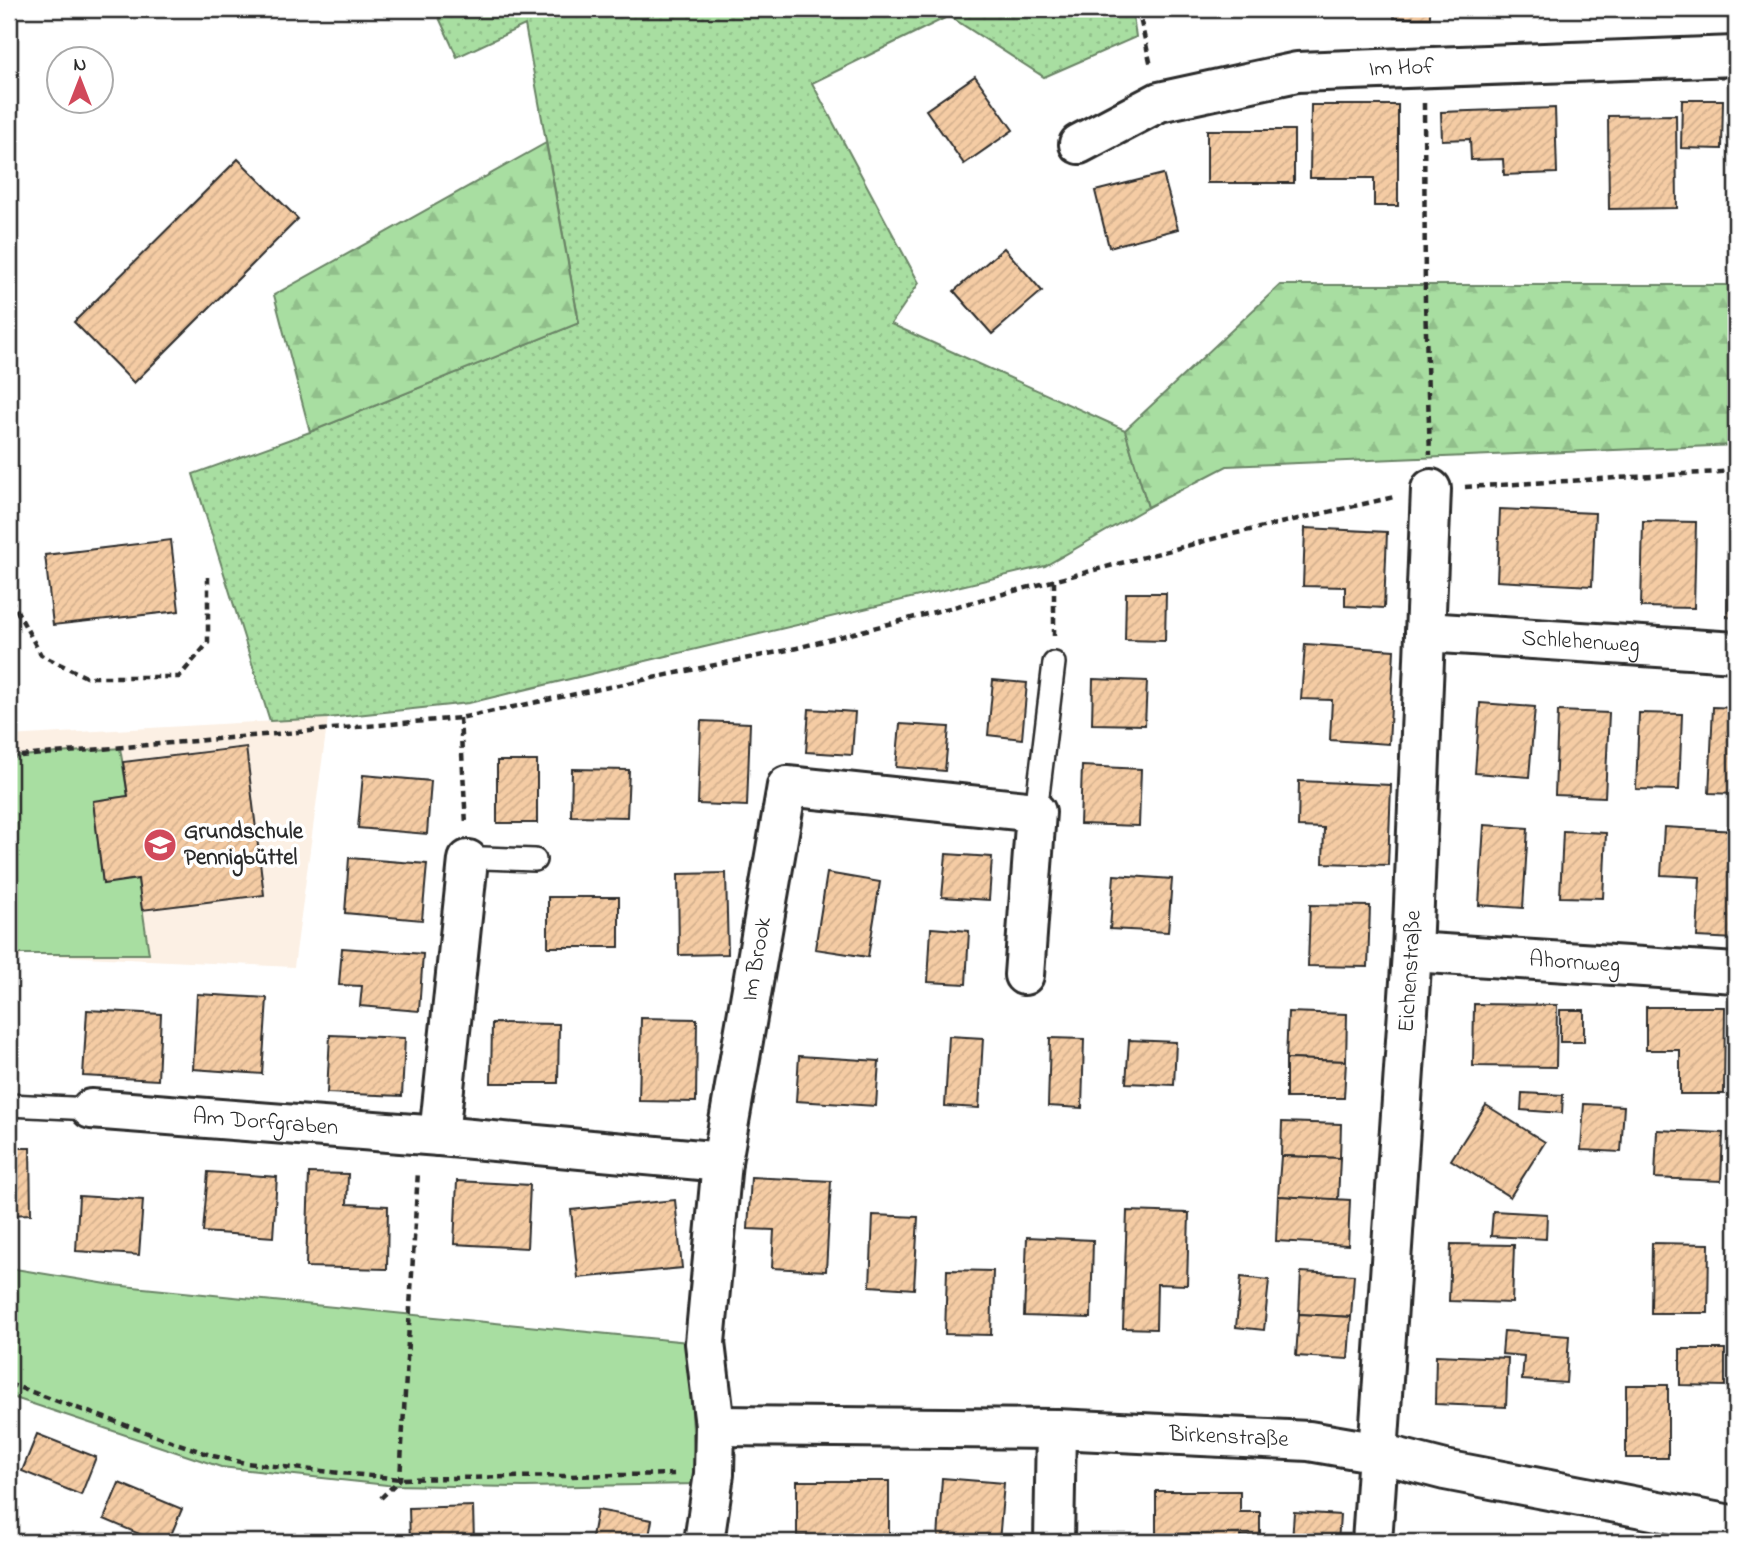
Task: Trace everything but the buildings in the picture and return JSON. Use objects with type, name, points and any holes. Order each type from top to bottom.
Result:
[{"type":"street","name":"Im Hof","points":[[1079,144],[1159,102],[1297,72],[1736,56]]},
{"type":"street","name":"Eichenstraße","points":[[1372,1542],[1412,952],[1432,489]]},
{"type":"street","name":"Schlehenweg","points":[[1424,632],[1736,652]]},
{"type":"street","name":"Im Brook","points":[[704,1542],[714,1474],[715,1426],[705,1343],[722,1162],[786,786],[1035,812]]},
{"type":"street","points":[[1024,975],[1035,812]]},
{"type":"street","points":[[429,1136],[468,860]]},
{"type":"street","name":"Ahornweg","points":[[1412,952],[1736,974]]},
{"type":"street","name":"Am Dorfgraben","points":[[91,1109],[722,1162]]},
{"type":"street","name":"Birkenstraße","points":[[715,1426],[1056,1429],[1309,1441],[1736,1526]]},
{"type":"street","points":[[1054,1542],[1056,1429]]},
{"type":"lane","points":[[1035,812],[1054,663]]},
{"type":"lane","points":[[468,860],[535,860]]},
{"type":"lane","points":[[9,1105],[91,1109]]},
{"type":"path","points":[[1138,9],[1159,102]]},
{"type":"path","points":[[1424,67],[1424,302],[1432,489]]},
{"type":"path","points":[[9,757],[460,718],[797,648],[1228,535],[1432,489],[1736,471]]},
{"type":"path","points":[[9,600],[41,655],[86,677],[178,677],[208,643],[208,577]]},
{"type":"path","points":[[1054,581],[1054,663]]},
{"type":"path","points":[[460,718],[468,860]]},
{"type":"path","points":[[381,1498],[400,1479],[429,1136]]},
{"type":"path","points":[[9,1384],[213,1456],[245,1463],[400,1479],[714,1474]]},
{"type":"shaded area","name":"Grundschule Pennigbüttel","points":[[328,718],[294,967],[22,954],[9,975],[9,736]]},
{"type":"green space","points":[[435,9],[1132,9],[1136,37],[1044,77],[949,16],[812,83],[919,283],[891,324],[1125,430],[1148,507],[1045,566],[469,703],[328,718],[270,721],[193,474],[310,432],[579,323],[525,25],[457,57]]},
{"type":"green space","points":[[546,143],[579,323],[310,432],[274,295]]},
{"type":"green space","points":[[1280,285],[1736,285],[1736,445],[1227,466],[1148,507],[1125,430]]},
{"type":"green space","points":[[120,748],[128,796],[93,801],[103,883],[138,879],[149,954],[9,954],[9,757]]},
{"type":"green space","points":[[9,1268],[113,1285],[688,1342],[696,1484],[525,1487],[387,1485],[221,1467],[9,1396]]},
{"type":"place","name":"Grundschule Pennigbüttel","points":[[160,845]]}]
